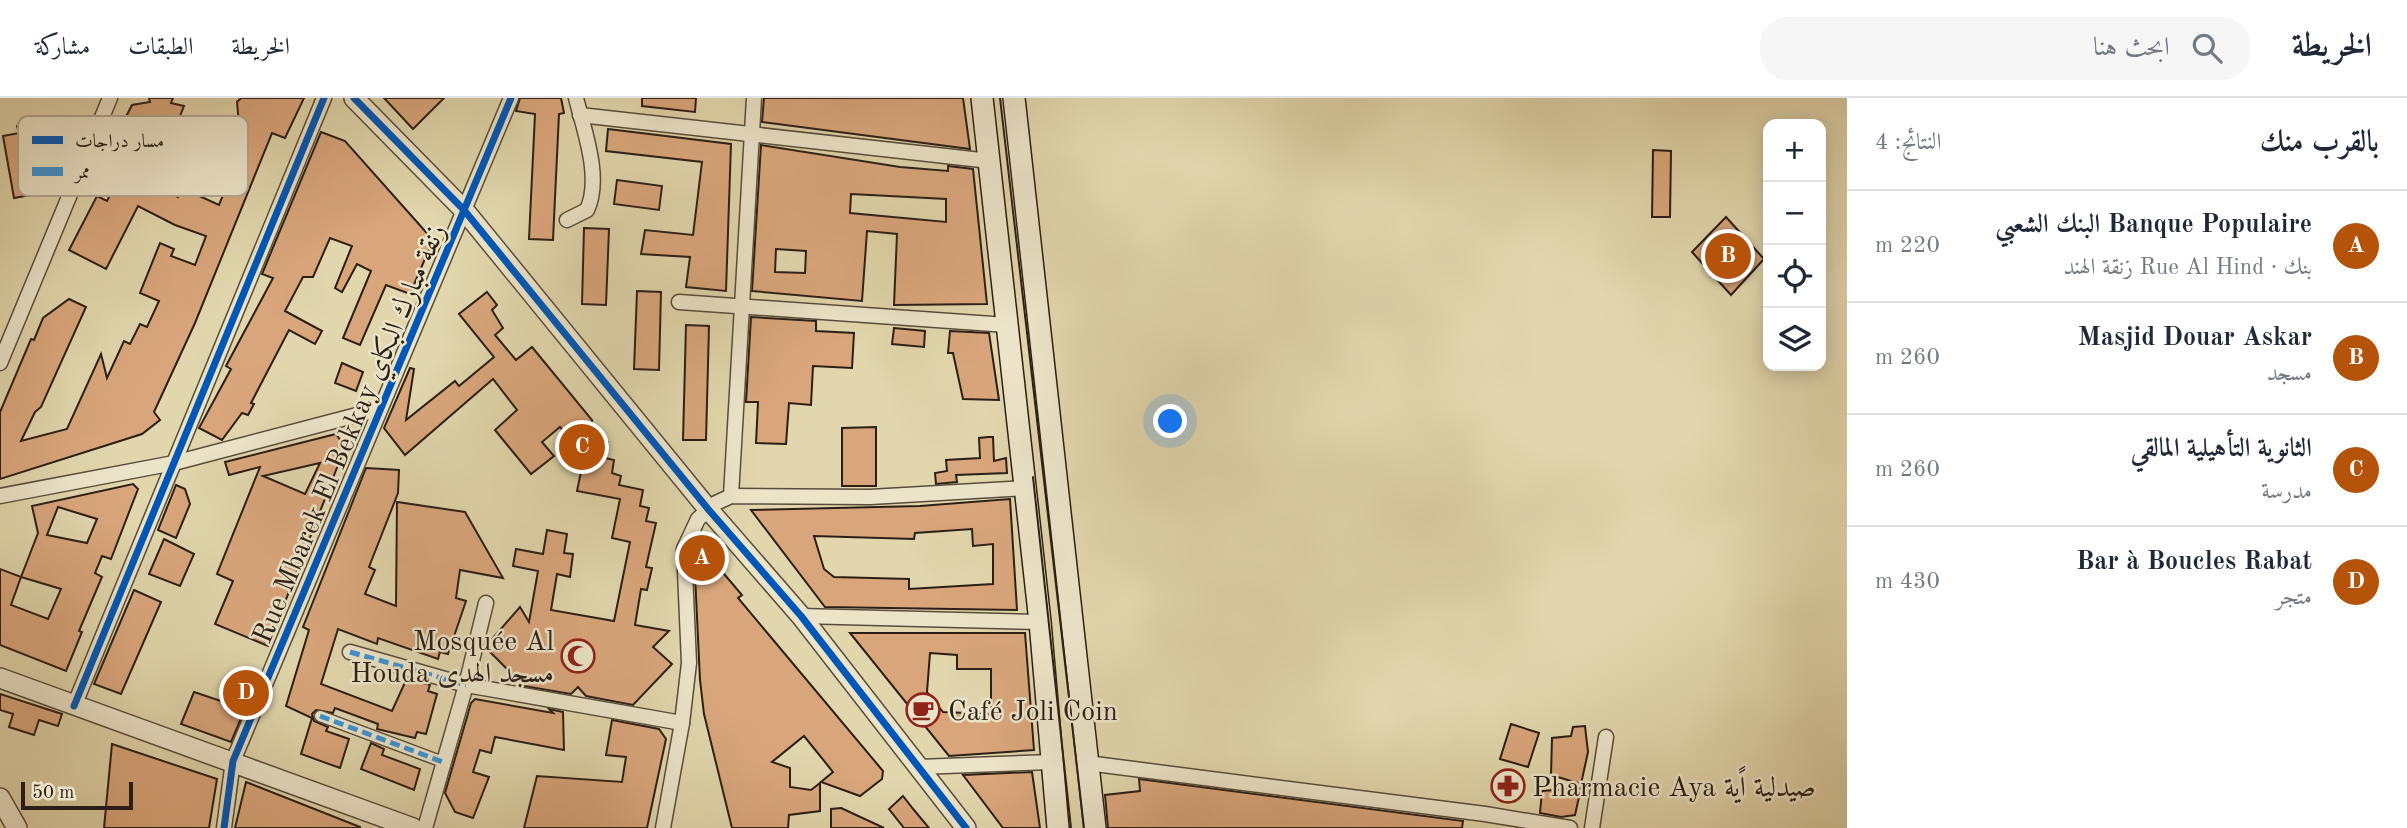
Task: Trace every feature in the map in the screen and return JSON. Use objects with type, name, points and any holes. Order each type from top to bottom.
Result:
[{"type":"main road","points":[[982,98],[1040,622],[1058,828]]},
{"type":"main road","points":[[1014,98],[1095,828]]},
{"type":"street","points":[[103,116],[110,98]]},
{"type":"street","points":[[74,706],[324,98]]},
{"type":"street","points":[[354,98],[464,210],[708,509],[801,616],[966,828]]},
{"type":"street","name":"Rue Mbarek El Bekkay زنقة مبارك البكاي","points":[[224,828],[233,761],[511,98]]},
{"type":"street","points":[[567,220],[587,210],[592,190],[576,98]]},
{"type":"street","points":[[731,496],[754,98]]},
{"type":"street","points":[[580,115],[990,161]]},
{"type":"street","points":[[0,363],[69,196]]},
{"type":"street","points":[[679,302],[1007,325]]},
{"type":"street","points":[[0,496],[174,463],[380,409]]},
{"type":"street","points":[[663,828],[682,723],[689,663],[684,549],[690,531],[708,509],[731,496],[870,497],[1026,488]]},
{"type":"street","points":[[425,828],[466,685],[486,603]]},
{"type":"street","points":[[801,616],[1040,622]]},
{"type":"street","points":[[350,652],[466,685],[682,723]]},
{"type":"street","points":[[0,678],[413,828]]},
{"type":"street","points":[[320,716],[443,762]]},
{"type":"street","points":[[1592,828],[1606,737]]},
{"type":"street","points":[[919,767],[1052,762]]},
{"type":"street","points":[[1087,763],[1472,812],[1570,828]]},
{"type":"street","points":[[0,798],[17,828]]},
{"type":"building","points":[[149,98],[173,98],[171,103],[184,106],[180,116],[126,116],[132,105],[150,102]]},
{"type":"building","points":[[241,98],[304,98],[285,138],[272,133],[248,192],[248,116],[238,116],[237,102]]},
{"type":"building","points":[[384,98],[444,98],[413,129]]},
{"type":"building","points":[[520,98],[561,98],[564,113],[559,114],[553,240],[529,239],[535,114],[516,111]]},
{"type":"building","points":[[642,98],[696,98],[695,112],[642,106]]},
{"type":"building","points":[[764,98],[963,98],[970,149],[762,122]]},
{"type":"building","points":[[608,129],[731,144],[726,291],[686,287],[690,257],[641,254],[645,230],[693,235],[702,162],[606,151]]},
{"type":"building","points":[[321,132],[345,141],[433,240],[410,294],[386,285],[360,345],[343,338],[371,271],[357,264],[342,292],[335,288],[352,246],[330,238],[313,277],[303,277],[285,311],[322,331],[315,344],[289,330],[251,403],[254,404],[248,415],[242,413],[222,440],[199,428],[231,369],[226,366],[273,278],[262,274]]},
{"type":"building","points":[[18,133],[18,196],[25,196],[14,198],[3,136]]},
{"type":"building","points":[[761,145],[900,167],[948,171],[948,166],[973,169],[987,304],[894,305],[897,234],[867,231],[862,301],[752,291]],"holes":[[[851,194],[946,199],[946,222],[850,213]],[[776,249],[806,251],[805,273],[775,272]]]},
{"type":"building","points":[[1653,150],[1671,151],[1670,217],[1652,217]]},
{"type":"building","points":[[617,180],[662,186],[659,210],[614,204]]},
{"type":"building","points":[[97,196],[107,201],[110,196],[199,196],[219,205],[223,196],[246,196],[195,323],[154,412],[160,420],[142,434],[0,479],[0,412],[31,339],[34,340],[43,318],[69,299],[86,307],[41,407],[35,412],[21,441],[67,429],[101,354],[107,378],[124,341],[130,344],[140,324],[147,327],[159,301],[140,293],[160,243],[174,249],[171,256],[195,265],[206,236],[175,225],[138,206],[106,269],[69,250]]},
{"type":"building","points":[[1726,217],[1763,260],[1731,295],[1692,252]]},
{"type":"building","points":[[584,228],[609,229],[606,305],[582,304]]},
{"type":"building","points":[[637,291],[661,292],[659,370],[634,369]]},
{"type":"building","points":[[487,292],[497,305],[492,310],[503,328],[495,335],[516,360],[532,347],[592,420],[592,425],[571,441],[560,427],[542,442],[554,456],[531,474],[495,430],[517,410],[493,379],[405,455],[384,428],[410,368],[414,369],[406,420],[455,381],[459,386],[494,357],[459,314]]},
{"type":"building","points":[[751,317],[816,321],[816,331],[854,333],[852,368],[813,366],[811,405],[789,403],[786,444],[756,443],[758,402],[746,402]]},
{"type":"building","points":[[686,325],[709,326],[706,440],[683,440]]},
{"type":"building","points":[[894,328],[925,331],[924,347],[892,344]]},
{"type":"building","points":[[950,331],[989,333],[999,400],[963,399],[953,353],[948,353]]},
{"type":"building","points":[[342,363],[363,372],[356,391],[335,383]]},
{"type":"building","points":[[876,427],[876,486],[842,486],[842,428]]},
{"type":"building","points":[[336,434],[345,447],[268,646],[215,624],[233,581],[217,574],[260,467],[229,475],[225,462]],"holes":[[[320,463],[305,494],[263,476]]]},
{"type":"building","points":[[993,437],[994,461],[1006,458],[1007,473],[956,475],[957,482],[936,484],[935,473],[947,471],[946,460],[980,458],[979,438]]},
{"type":"building","name":"Mosquée Al Houda مسجد الهدى","points":[[588,438],[608,442],[605,458],[614,460],[612,473],[621,476],[619,485],[643,490],[640,506],[649,508],[646,521],[656,523],[646,567],[652,568],[647,590],[641,589],[635,625],[669,631],[653,647],[672,664],[633,705],[586,696],[578,687],[571,694],[524,686],[485,647],[520,607],[529,622],[538,571],[513,566],[516,549],[543,554],[547,530],[567,534],[564,553],[573,554],[570,577],[557,574],[551,610],[614,621],[630,542],[612,538],[620,499],[577,491]]},
{"type":"building","points":[[366,468],[399,470],[398,493],[369,567],[375,570],[365,594],[396,606],[397,502],[465,512],[503,578],[460,570],[456,598],[466,601],[448,654],[440,652],[438,659],[378,638],[377,644],[338,629],[321,684],[392,711],[407,678],[430,685],[428,691],[437,694],[426,734],[417,732],[415,738],[377,729],[378,724],[335,708],[333,713],[316,710],[312,714],[314,721],[328,727],[326,731],[349,739],[340,768],[301,754],[312,718],[286,706],[309,630],[303,627]]},
{"type":"building","points":[[133,484],[138,489],[111,559],[102,556],[95,573],[102,577],[79,631],[82,632],[66,671],[0,645],[0,569],[21,577],[38,533],[32,506]],"holes":[[[58,507],[97,519],[87,543],[47,535]],[[21,577],[61,589],[48,619],[11,605]]]},
{"type":"building","points":[[176,485],[185,489],[190,504],[176,538],[158,530]]},
{"type":"building","points":[[1010,499],[1017,610],[825,607],[751,510],[920,506]],"holes":[[[972,529],[973,546],[993,544],[993,584],[909,589],[909,579],[834,577],[824,569],[814,536],[914,539],[915,533]]]},
{"type":"building","points":[[164,539],[194,554],[180,586],[149,574]]},
{"type":"building","points":[[702,548],[742,595],[738,598],[883,771],[882,779],[860,796],[821,782],[833,772],[804,736],[772,762],[790,768],[790,787],[811,790],[820,783],[820,811],[789,815],[788,828],[732,828],[704,714],[700,680],[694,554]]},
{"type":"building","points":[[134,590],[161,602],[121,694],[94,684]]},
{"type":"building","points":[[850,633],[1025,633],[1034,750],[949,756]],"holes":[[[930,653],[957,655],[957,669],[991,669],[991,714],[943,712],[927,692]]]},
{"type":"building","points":[[194,692],[245,709],[231,742],[181,724]]},
{"type":"building","points":[[0,694],[62,714],[58,726],[39,720],[34,735],[9,727],[13,714],[0,710]]},
{"type":"building","points":[[475,699],[553,713],[549,709],[563,712],[564,750],[495,737],[491,753],[480,750],[473,772],[489,777],[473,818],[455,812],[445,793],[471,703]]},
{"type":"building","points":[[612,720],[659,729],[666,739],[647,828],[524,828],[537,776],[622,782],[626,757],[606,755]]},
{"type":"building","points":[[1511,724],[1539,733],[1528,767],[1500,759]]},
{"type":"building","points":[[1585,726],[1588,752],[1581,784],[1551,775],[1552,738],[1571,736],[1573,727]]},
{"type":"building","points":[[371,743],[384,749],[382,755],[420,769],[414,790],[361,769]]},
{"type":"building","points":[[112,744],[217,779],[209,828],[104,828]]},
{"type":"building","points":[[1032,772],[1040,828],[1003,828],[963,775]]},
{"type":"building","points":[[1139,779],[1463,821],[1462,828],[1108,828],[1105,795],[1140,791]]},
{"type":"building","points":[[246,782],[360,827],[360,828],[235,828]]},
{"type":"building","points":[[1581,788],[1575,815],[1561,817],[1540,813],[1542,791]]},
{"type":"building","points":[[903,796],[929,828],[904,828],[889,809]]},
{"type":"building","points":[[841,808],[884,828],[831,828],[831,809]]},
{"type":"tram line","points":[[1000,98],[1084,828]]},
{"type":"tram line","points":[[1033,477],[1071,828]]},
{"type":"marked path","points":[[350,652],[466,685]]},
{"type":"marked path","points":[[320,716],[443,762]]},
{"type":"cycle path","points":[[74,706],[324,98]]},
{"type":"cycle path","points":[[354,98],[464,210],[708,509],[801,616],[966,828]]},
{"type":"cycle path","points":[[224,828],[233,761],[511,98]]},
{"type":"place","name":"Masjid Douar Askar","points":[[1728,256]]},
{"type":"place","name":"الثانوية التأهيلية المالقي","points":[[582,447]]},
{"type":"place","name":"Banque Populaire البنك الشعبي","points":[[702,558]]},
{"type":"place","name":"Mosquée Al Houda مسجد الهدى","points":[[578,656]]},
{"type":"place","name":"Bar à Boucles Rabat","points":[[246,693]]},
{"type":"place","name":"Café Joli Coin","points":[[923,710]]},
{"type":"place","name":"Pharmacie Aya صيدلية اًية","points":[[1508,786]]}]
